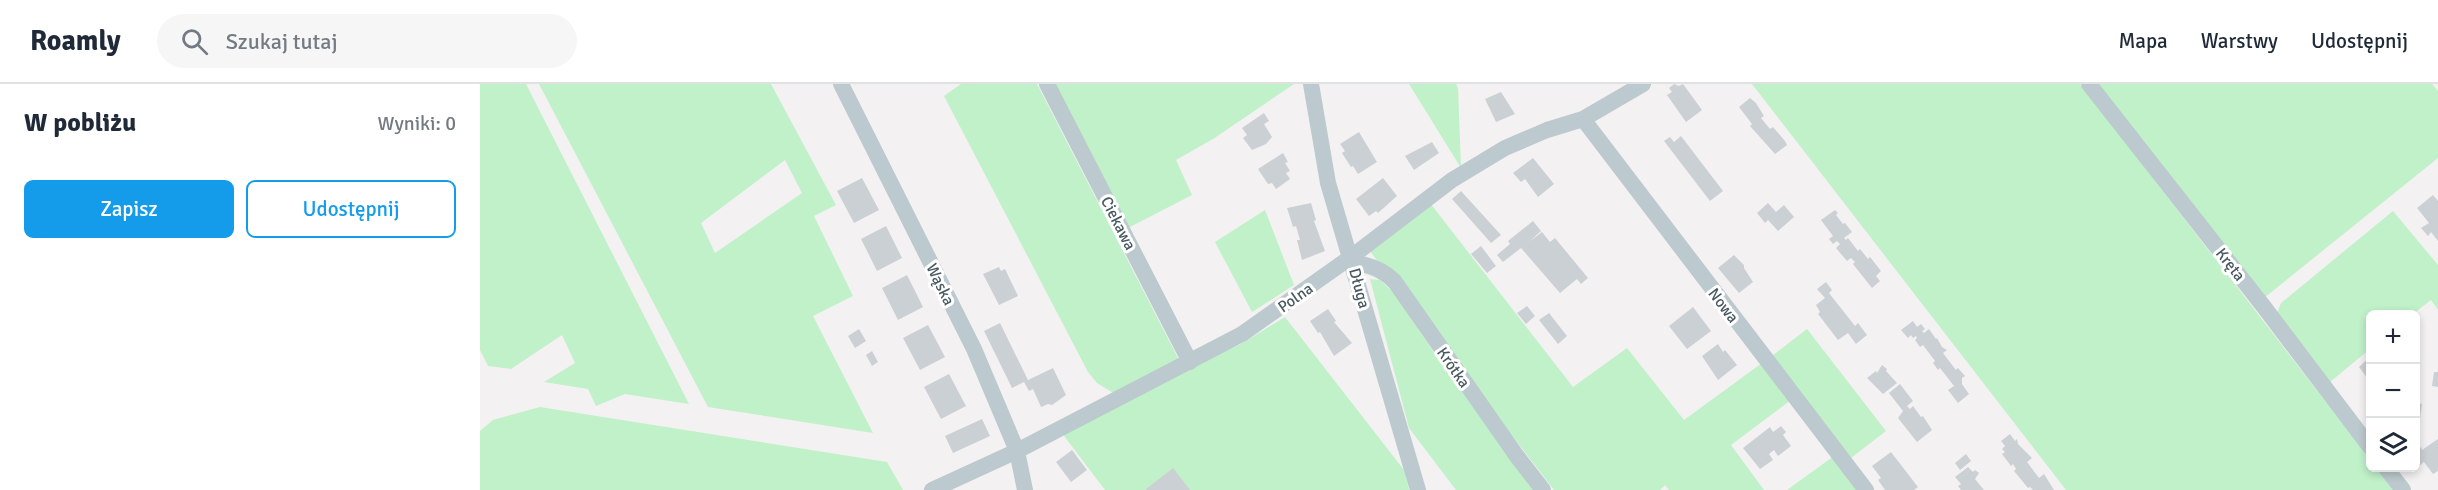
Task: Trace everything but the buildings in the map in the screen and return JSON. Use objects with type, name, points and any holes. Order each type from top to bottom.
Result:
[{"type":"street","name":"Wąska","points":[[841,84],[974,349],[1017,451],[1025,490]]},
{"type":"street","name":"Ciekawa","points":[[1047,84],[1190,362]]},
{"type":"street","name":"Długa","points":[[1311,84],[1328,183],[1352,260],[1400,436],[1418,490]]},
{"type":"street","name":"Polna","points":[[932,490],[1017,451],[1242,334],[1352,260],[1452,180],[1505,148],[1547,130],[1583,119],[1643,84]]},
{"type":"street","name":"Kręta","points":[[2089,84],[2251,290],[2366,442]]},
{"type":"street","name":"Nowa","points":[[1583,119],[1866,490]]},
{"type":"street","name":"Krótka","points":[[1352,260],[1376,267],[1395,282],[1543,490]]},
{"type":"street","points":[[2389,472],[2403,490]]},
{"type":"green space","points":[[480,84],[526,84],[689,404],[625,394],[596,406],[588,389],[544,382],[575,363],[562,335],[511,369],[488,366],[480,350]]},
{"type":"green space","points":[[539,84],[771,84],[836,205],[814,216],[853,296],[813,316],[873,433],[708,407]],"holes":[[[785,160],[802,193],[715,253],[701,223]]]},
{"type":"green space","points":[[961,84],[1037,84],[1180,362],[1115,394],[1097,383],[1088,372],[944,96]]},
{"type":"green space","points":[[1055,84],[1294,84],[1213,139],[1176,160],[1192,195],[1128,228]]},
{"type":"green space","points":[[1409,84],[1456,84],[1461,168]]},
{"type":"green space","points":[[1752,84],[2080,84],[2366,454],[2366,472],[2380,472],[2394,490],[2066,490]]},
{"type":"green space","points":[[2093,84],[2432,84],[2438,91],[2438,158],[2264,298]]},
{"type":"green space","points":[[1430,203],[1573,387],[1627,348],[1684,420],[1762,363],[1791,400],[1731,445],[1764,490],[1669,490],[1665,485],[1660,490],[1554,490],[1369,250]]},
{"type":"green space","points":[[1265,210],[1294,285],[1252,312],[1215,242]]},
{"type":"green space","points":[[2393,211],[2438,265],[2438,310],[2431,300],[2418,310],[2366,310],[2366,352],[2330,382],[2277,313],[2281,303]]},
{"type":"green space","points":[[1370,279],[1380,280],[1393,292],[1450,376],[1538,490],[1456,490],[1409,428]]},
{"type":"green space","points":[[1285,317],[1404,470],[1409,490],[1105,490],[1061,432],[1165,378],[1239,345]]},
{"type":"green space","points":[[1807,329],[1886,431],[1851,458],[1772,356]]},
{"type":"green space","points":[[540,407],[887,462],[903,490],[480,490],[480,431],[493,420]]},
{"type":"green space","points":[[1834,456],[1860,490],[1787,490]]}]
